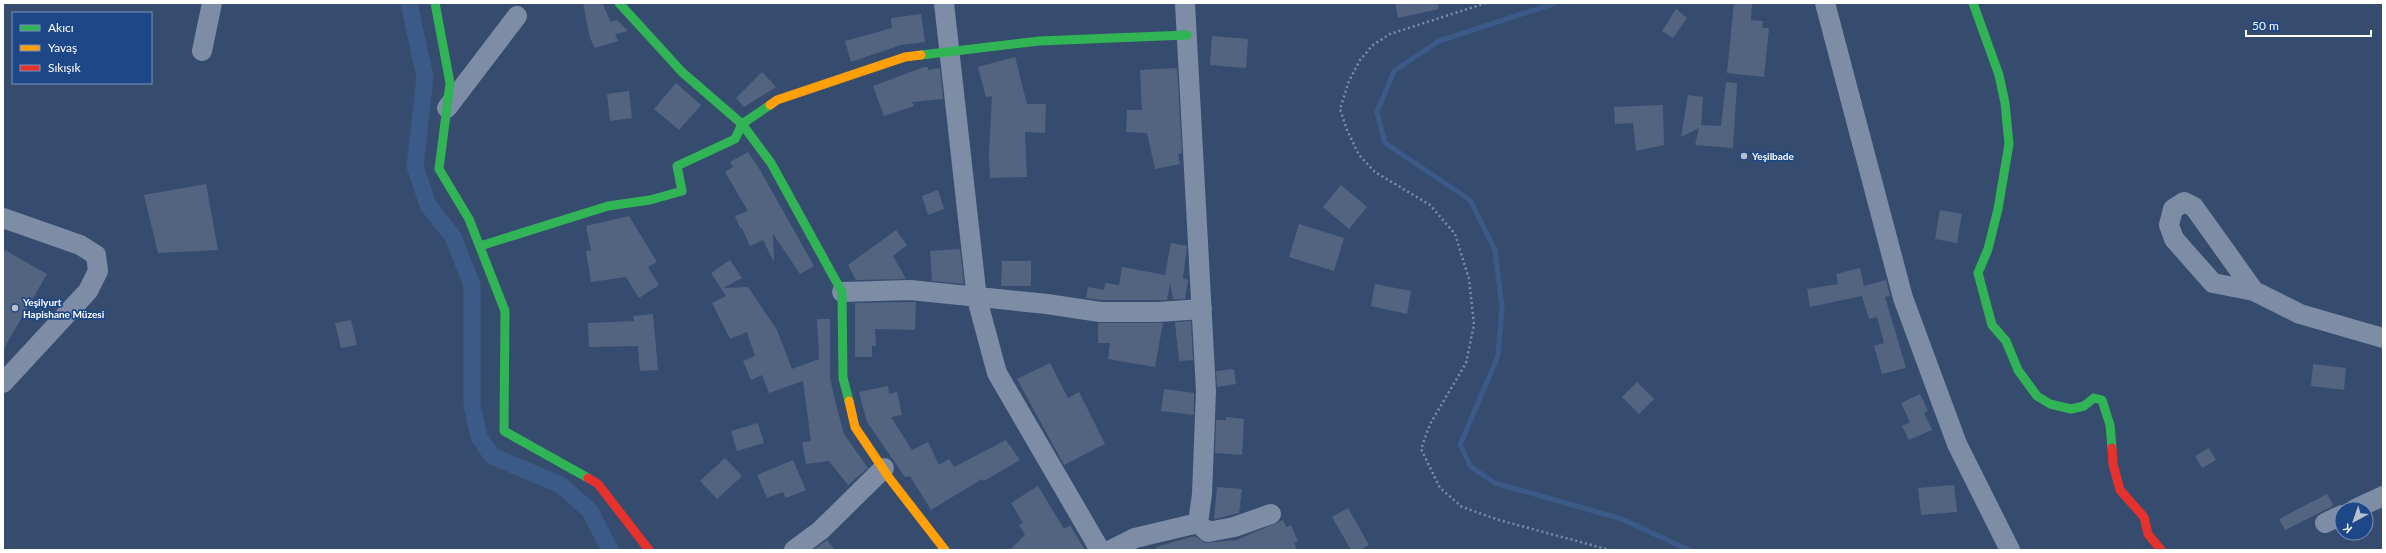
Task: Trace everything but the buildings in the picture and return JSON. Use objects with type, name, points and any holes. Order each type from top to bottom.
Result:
[{"type":"street","points":[[202,51],[212,3]]},
{"type":"street","points":[[435,3],[450,83],[438,169],[469,219],[505,311],[504,431],[598,484],[649,550]]},
{"type":"street","points":[[619,3],[682,72],[742,124],[771,163],[842,292],[843,378],[855,427],[946,550]]},
{"type":"street","points":[[944,3],[977,299],[997,373],[1100,550]]},
{"type":"street","points":[[1185,3],[1206,391],[1202,494],[1198,523]]},
{"type":"street","points":[[1825,3],[1903,298],[1957,444],[2010,550]]},
{"type":"street","points":[[1973,3],[1999,75],[2005,103],[2009,144],[1998,209],[1988,249],[1980,264],[1978,273],[1992,325],[2006,341],[2018,370],[2037,396],[2050,404],[2071,409],[2079,408],[2094,398],[2102,400],[2110,425],[2113,464],[2120,490],[2144,517],[2148,534],[2161,550]]},
{"type":"street","points":[[447,108],[518,16]]},
{"type":"street","points":[[480,246],[608,206],[650,200],[682,191],[677,166],[736,139],[742,124],[777,100],[905,57],[1039,41],[1187,34]]},
{"type":"street","points":[[2254,292],[2194,207],[2184,202],[2173,209],[2169,225],[2174,239],[2212,284],[2254,292],[2300,314],[2383,338]]},
{"type":"street","points":[[3,218],[80,245],[96,254],[98,271],[88,291],[3,383]]},
{"type":"street","points":[[842,292],[910,290],[977,299],[1047,304],[1100,312],[1158,312],[1202,309]]},
{"type":"street","points":[[794,550],[821,530],[884,468]]},
{"type":"street","points":[[2372,501],[2383,496]]},
{"type":"street","points":[[1198,523],[1208,532],[1234,527],[1271,514]]},
{"type":"street","points":[[1111,550],[1135,538],[1198,523]]},
{"type":"path","points":[[1486,3],[1390,34],[1373,45],[1360,60],[1349,81],[1340,109],[1347,130],[1359,155],[1375,172],[1430,205],[1455,234],[1469,279],[1474,325],[1466,363],[1430,424],[1421,449],[1440,488],[1462,507],[1499,520],[1610,550]]},
{"type":"waterway","points":[[409,3],[425,77],[415,166],[428,205],[453,237],[472,285],[472,405],[479,437],[492,456],[561,485],[590,511],[610,550]]},
{"type":"waterway","points":[[1556,3],[1439,41],[1394,71],[1377,112],[1385,143],[1470,200],[1495,250],[1502,307],[1498,356],[1460,445],[1471,467],[1495,483],[1622,519],[1689,550]]},
{"type":"traffic: fast","points":[[435,3],[450,83],[439,169],[469,219],[505,311],[504,431],[588,478]]},
{"type":"traffic: fast","points":[[619,3],[682,72],[742,124],[771,163],[842,292],[843,378],[849,401]]},
{"type":"traffic: fast","points":[[1973,3],[1999,75],[2005,103],[2009,144],[1998,209],[1988,249],[1978,273],[1992,325],[2006,341],[2018,370],[2037,396],[2050,404],[2071,409],[2084,406],[2094,398],[2102,400],[2110,425],[2112,448]]},
{"type":"traffic: fast","points":[[921,55],[1039,41],[1187,35]]},
{"type":"traffic: fast","points":[[480,246],[608,206],[650,200],[682,191],[677,166],[735,139],[742,124],[770,105]]},
{"type":"traffic: slow","points":[[770,105],[777,100],[905,57],[921,55]]},
{"type":"traffic: slow","points":[[849,401],[855,427],[890,479],[945,550]]},
{"type":"traffic: jam","points":[[2112,448],[2113,464],[2120,490],[2144,517],[2148,534],[2161,550]]},
{"type":"traffic: jam","points":[[588,478],[598,484],[649,550]]},
{"type":"place","name":"Yeşilbade","points":[[1744,156]]},
{"type":"place","name":"Yeşilyurt Hapishane Müzesi","points":[[15,308]]}]
